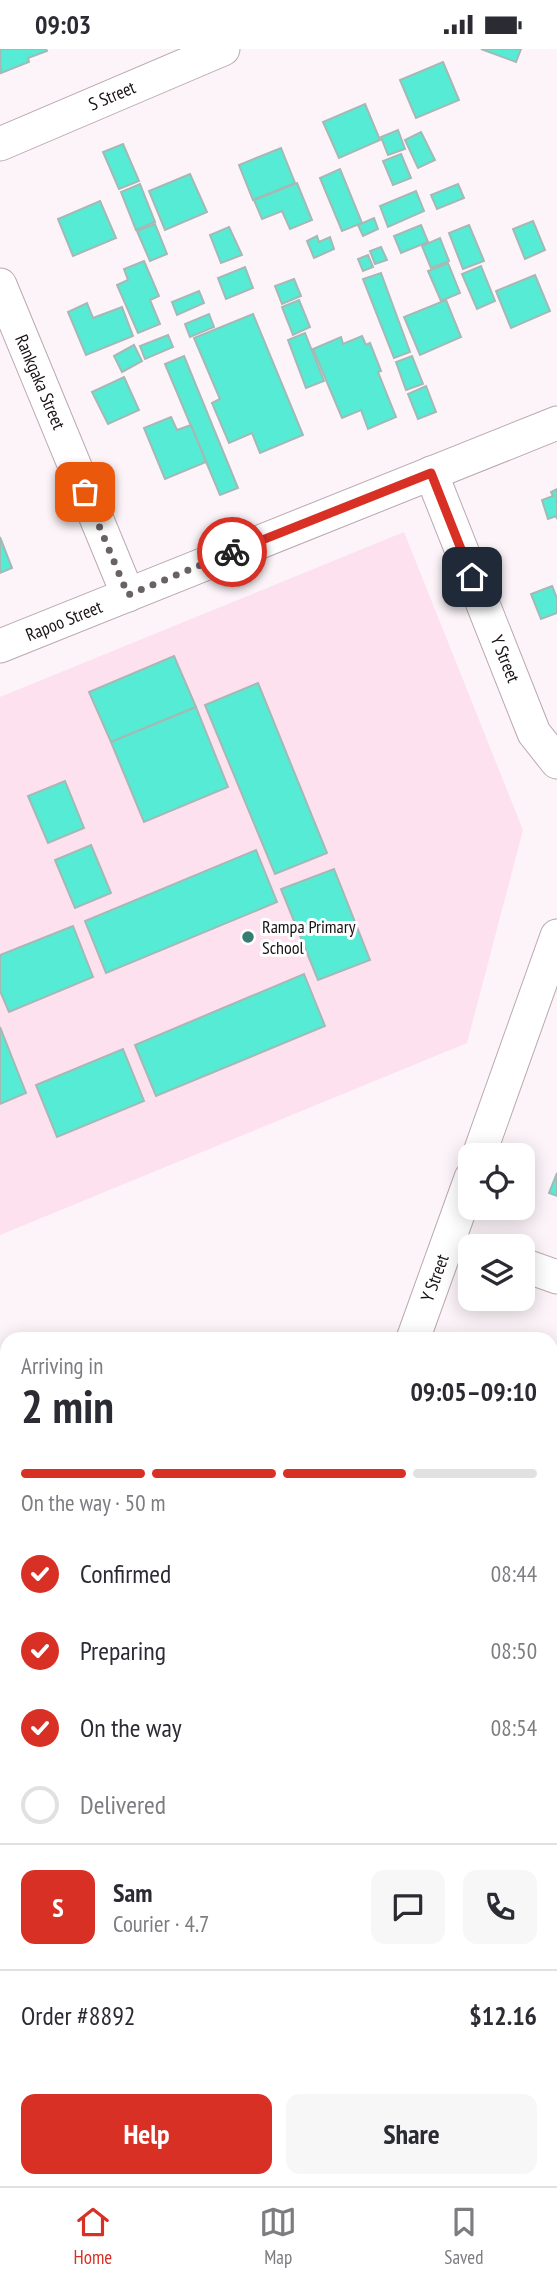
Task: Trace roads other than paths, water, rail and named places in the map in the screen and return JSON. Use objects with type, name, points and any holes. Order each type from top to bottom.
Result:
[{"type":"street","name":"S Street","points":[[0,144],[223,49]]},
{"type":"street","name":"Rankgaka Street","points":[[0,285],[128,595]]},
{"type":"street","name":"Rapoo Street","points":[[0,646],[557,423]]},
{"type":"street","name":"Y Street","points":[[431,473],[534,733],[557,762]]},
{"type":"street","points":[[483,1143],[557,936]]},
{"type":"street","name":"Y Street","points":[[416,1332],[458,1247]]},
{"type":"street","points":[[535,1269],[557,1277]]},
{"type":"place","name":"Rampa Primary School","points":[[248,937]]}]
